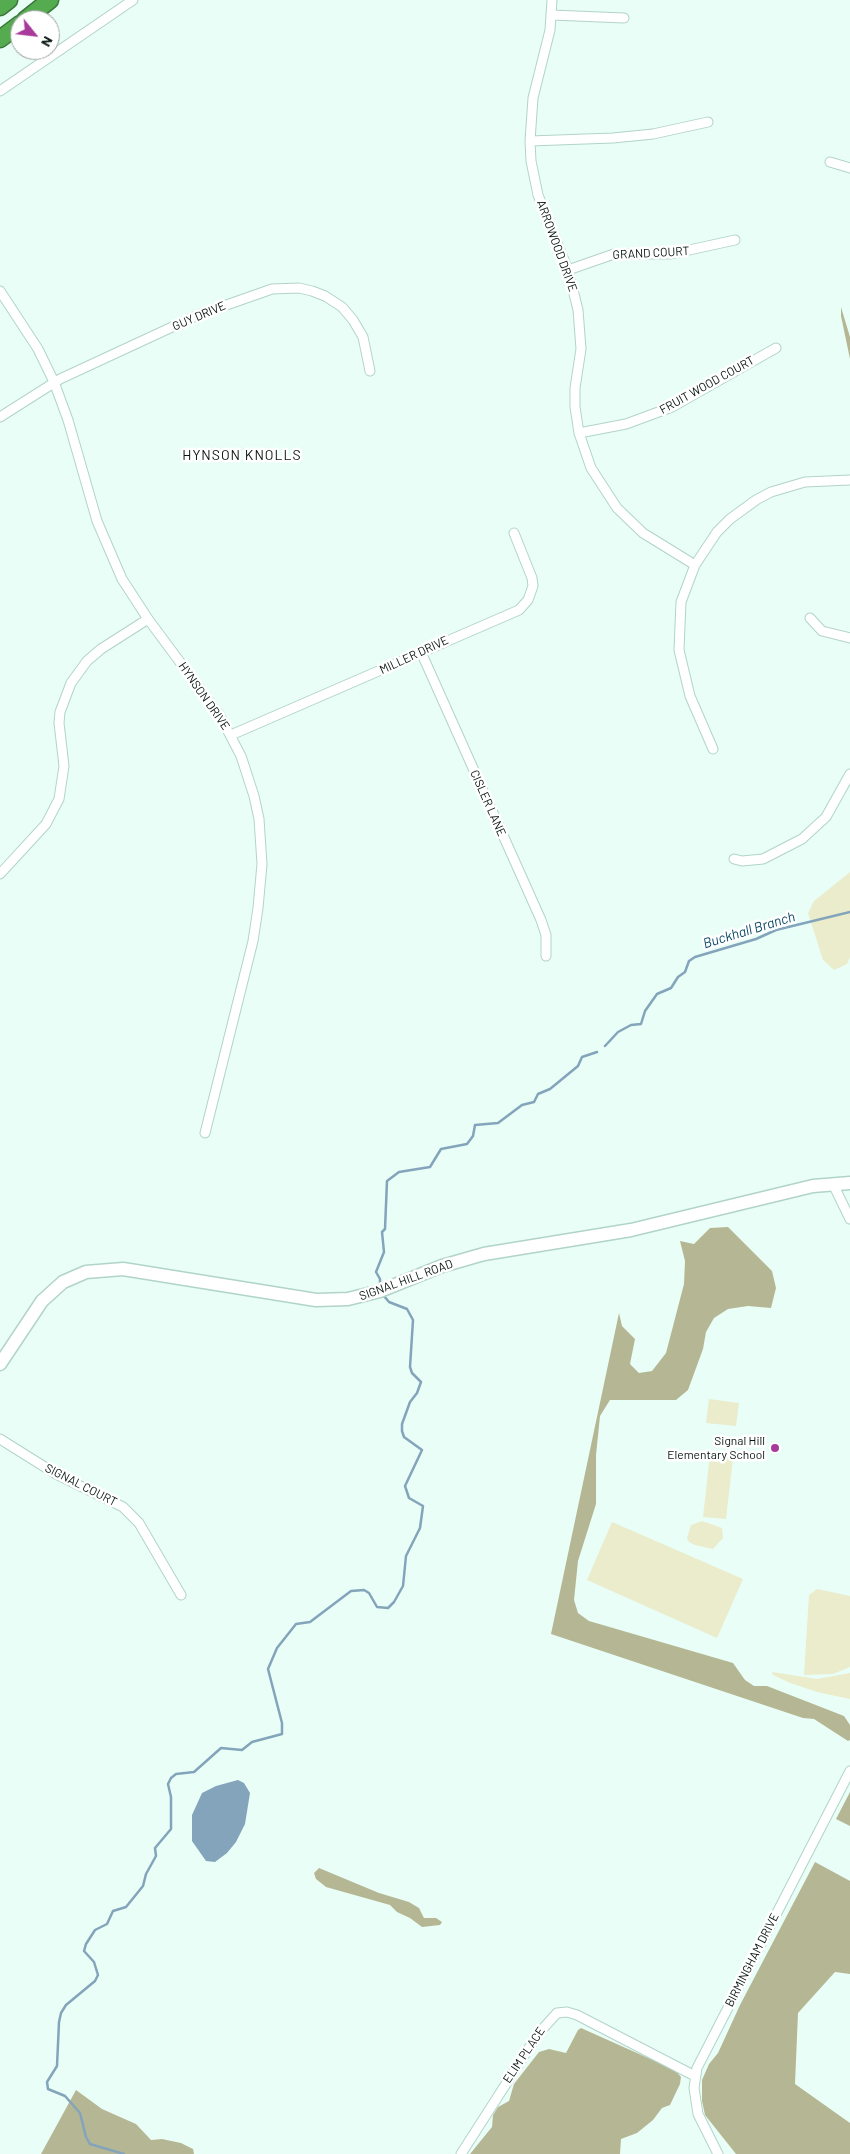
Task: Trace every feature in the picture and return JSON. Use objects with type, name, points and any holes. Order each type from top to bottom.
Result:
[{"type":"highway","points":[[0,7],[9,0]]},
{"type":"highway","points":[[37,10],[50,0]]},
{"type":"main road","name":"SIGNAL HILL ROAD","points":[[0,1364],[42,1301],[63,1282],[86,1272],[123,1269],[319,1301],[348,1299],[380,1291],[442,1266],[477,1256],[631,1230],[796,1189],[833,1184],[850,1184]]},
{"type":"street","points":[[0,91],[133,0]]},
{"type":"street","name":"ARROWOOD DRIVE","points":[[552,0],[552,15],[547,44],[533,98],[530,141],[532,174],[538,195],[568,270],[578,310],[581,349],[575,388],[579,433],[591,468],[616,508],[643,533],[695,565]]},
{"type":"street","points":[[552,15],[624,18]]},
{"type":"street","points":[[530,141],[613,138],[654,134],[708,122]]},
{"type":"street","points":[[830,162],[850,168]]},
{"type":"street","name":"GRAND COURT","points":[[568,270],[614,254],[671,254],[735,240]]},
{"type":"street","name":"GUY DRIVE","points":[[0,417],[54,382],[223,305],[258,292],[285,288],[312,291],[325,296],[342,308],[353,320],[363,337],[370,371]]},
{"type":"street","name":"HYNSON DRIVE","points":[[0,291],[38,349],[54,382],[68,420],[96,521],[122,579],[148,619],[209,698],[231,735],[254,796],[261,838],[262,874],[253,941],[205,1133]]},
{"type":"street","name":"FRUIT WOOD COURT","points":[[579,433],[626,424],[672,407],[776,348]]},
{"type":"street","points":[[713,749],[690,696],[679,650],[681,602],[695,565],[717,532],[730,519],[756,500],[771,492],[805,482],[850,480]]},
{"type":"street","name":"MILLER DRIVE","points":[[231,735],[519,610],[525,605],[531,592],[532,578],[514,533]]},
{"type":"street","points":[[810,618],[822,631],[850,638]]},
{"type":"street","points":[[0,874],[46,824],[58,799],[64,766],[59,723],[60,712],[71,683],[87,661],[100,649],[148,619]]},
{"type":"street","name":"CISLER LANE","points":[[421,652],[541,920],[546,935],[546,956]]},
{"type":"street","points":[[734,859],[742,861],[763,859],[802,839],[826,816],[850,774]]},
{"type":"street","points":[[833,1184],[850,1219]]},
{"type":"street","name":"SIGNAL COURT","points":[[0,1439],[56,1474],[123,1507],[139,1523],[181,1595]]},
{"type":"street","name":"BIRMINGHAM DRIVE","points":[[718,2154],[698,2114],[694,2088],[695,2076],[701,2056],[850,1771]]},
{"type":"street","name":"ELIM PLACE","points":[[461,2154],[538,2034],[557,2013],[567,2012],[577,2015],[695,2076]]},
{"type":"green space","points":[[841,307],[850,337],[850,359],[841,316]]},
{"type":"green space","points":[[850,872],[850,957],[847,964],[834,970],[823,960],[808,913],[814,901]]},
{"type":"green space","points":[[728,1227],[772,1271],[776,1288],[771,1308],[748,1306],[728,1309],[714,1318],[706,1332],[703,1349],[688,1390],[676,1400],[610,1400],[600,1416],[596,1455],[596,1504],[578,1561],[574,1600],[578,1613],[589,1621],[733,1663],[745,1680],[754,1686],[767,1686],[844,1716],[850,1725],[850,1740],[848,1741],[814,1719],[803,1718],[551,1634],[619,1313],[622,1326],[635,1339],[630,1364],[639,1373],[652,1371],[666,1353],[684,1284],[685,1261],[680,1241],[694,1244],[710,1228]]},
{"type":"green space","points":[[709,1399],[739,1403],[736,1426],[706,1423]]},
{"type":"green space","points":[[710,1455],[733,1458],[726,1519],[703,1517]]},
{"type":"green space","points":[[702,1521],[722,1528],[723,1538],[713,1549],[695,1545],[689,1542],[687,1538],[691,1525]]},
{"type":"green space","points":[[612,1522],[743,1579],[717,1638],[587,1580]]},
{"type":"green space","points":[[817,1589],[850,1596],[850,1667],[833,1674],[804,1675],[809,1595]]},
{"type":"green space","points":[[772,1672],[817,1679],[850,1673],[850,1699],[817,1692],[788,1682],[773,1675]]},
{"type":"green space","points":[[850,1792],[850,1826],[836,1819]]},
{"type":"green space","points":[[815,1862],[850,1881],[850,1974],[835,1972],[798,2013],[795,2084],[850,2123],[850,2154],[736,2154],[705,2115],[702,2101],[702,2080],[709,2064],[718,2053],[740,2005]]},
{"type":"green space","points":[[319,1868],[379,1893],[409,1902],[419,1908],[424,1918],[436,1918],[442,1922],[440,1925],[422,1927],[410,1918],[397,1912],[390,1905],[326,1887],[316,1879],[314,1873]]},
{"type":"green space","points":[[581,2028],[675,2070],[681,2077],[680,2084],[670,2105],[662,2108],[653,2120],[637,2133],[621,2139],[620,2154],[470,2154],[492,2127],[493,2115],[498,2107],[509,2101],[514,2084],[539,2052],[549,2049],[566,2053],[578,2030]]},
{"type":"green space","points":[[76,2090],[102,2109],[136,2124],[151,2140],[162,2139],[181,2143],[193,2149],[194,2154],[41,2154]]},
{"type":"water","points":[[238,1780],[244,1783],[250,1793],[245,1824],[236,1842],[227,1853],[215,1862],[206,1861],[192,1841],[192,1815],[202,1793],[216,1786]]},
{"type":"waterway","name":"Buckhall Branch","points":[[605,1046],[618,1032],[631,1025],[641,1024],[645,1011],[657,994],[671,988],[678,977],[685,972],[689,961],[695,957],[756,939],[776,930],[850,912]]},
{"type":"waterway","name":"Buckhall Branch","points":[[380,1286],[380,1279],[376,1272],[384,1252],[382,1232],[385,1229],[387,1181],[399,1172],[430,1167],[441,1149],[467,1144],[473,1136],[475,1125],[498,1123],[522,1105],[534,1102],[538,1094],[550,1089],[578,1066],[582,1057],[597,1052]]},
{"type":"waterway","name":"Buckhall Branch","points":[[124,2154],[90,2144],[86,2137],[80,2113],[65,2096],[48,2089],[47,2082],[57,2066],[61,2013],[66,2005],[95,1981],[98,1975],[94,1962],[84,1951],[86,1944],[95,1930],[107,1924],[113,1911],[126,1907],[143,1886],[146,1874],[156,1856],[155,1848],[171,1829],[171,1797],[168,1784],[171,1778],[176,1774],[194,1772],[221,1748],[242,1750],[252,1742],[282,1734],[282,1723],[268,1669],[277,1648],[296,1624],[310,1622],[351,1591],[364,1590],[369,1593],[377,1607],[388,1608],[394,1602],[403,1586],[406,1556],[420,1528],[423,1506],[409,1498],[405,1486],[422,1450],[404,1437],[402,1424],[410,1402],[417,1393],[421,1382],[412,1373],[410,1367],[413,1320],[407,1309],[389,1302],[384,1296]]},
{"type":"place","name":"Signal Hill Elementary School","points":[[775,1448]]},
{"type":"district","name":"HYNSON KNOLLS","points":[[242,455]]}]
